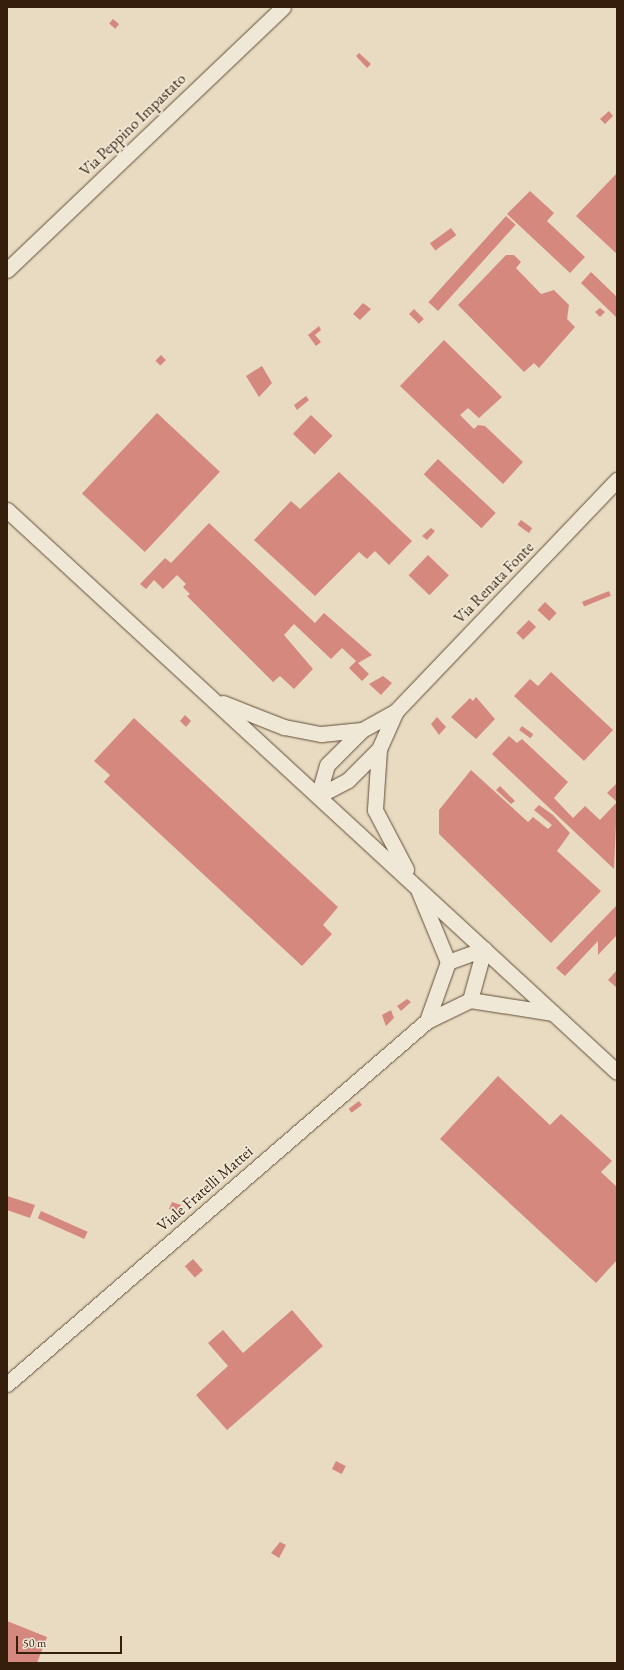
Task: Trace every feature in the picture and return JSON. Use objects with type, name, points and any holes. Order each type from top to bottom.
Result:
[{"type":"street","name":"Via Peppino Impastato","points":[[7,270],[283,7]]},
{"type":"street","name":"Via Renata Fonte","points":[[318,796],[328,765],[362,730],[396,710],[617,480]]},
{"type":"street","points":[[7,510],[617,1072]]},
{"type":"street","name":"Via Renata Fonte","points":[[214,700],[284,727],[320,734],[362,730]]},
{"type":"street","name":"Via Renata Fonte","points":[[396,710],[379,749],[375,810],[392,847],[417,887]]},
{"type":"street","name":"Via Renata Fonte","points":[[318,796],[348,780],[379,749]]},
{"type":"street","points":[[417,887],[448,962],[484,949]]},
{"type":"street","points":[[484,949],[470,1000],[553,1013]]},
{"type":"street","name":"Viale Fratelli Mattei","points":[[427,1021],[448,962]]},
{"type":"street","name":"Viale Fratelli Mattei","points":[[7,1384],[427,1021],[470,1000]]},
{"type":"building","points":[[113,19],[119,24],[115,29],[109,24]]},
{"type":"building","points":[[359,53],[371,64],[367,68],[356,56]]},
{"type":"building","points":[[609,111],[613,116],[605,124],[600,119]]},
{"type":"building","points":[[617,173],[617,254],[576,216]]},
{"type":"building","points":[[530,191],[554,213],[547,221],[585,257],[570,273],[507,214]]},
{"type":"building","points":[[506,216],[516,225],[438,311],[428,302]]},
{"type":"building","points":[[451,228],[456,235],[435,251],[430,243]]},
{"type":"building","points":[[506,255],[514,255],[521,262],[516,268],[541,294],[554,290],[569,305],[567,319],[575,327],[539,368],[534,363],[524,372],[458,305]]},
{"type":"building","points":[[591,272],[617,297],[617,318],[581,283]]},
{"type":"building","points":[[363,303],[371,309],[360,320],[353,314]]},
{"type":"building","points":[[600,308],[605,312],[600,317],[595,312]]},
{"type":"building","points":[[414,309],[424,319],[419,324],[409,314]]},
{"type":"building","points":[[319,326],[321,330],[315,335],[321,342],[316,346],[308,335]]},
{"type":"building","points":[[444,340],[502,397],[479,418],[468,408],[460,415],[474,429],[478,425],[485,426],[523,462],[503,484],[400,386]]},
{"type":"building","points":[[161,355],[166,360],[160,366],[155,361]]},
{"type":"building","points":[[262,366],[272,383],[259,397],[246,376]]},
{"type":"building","points":[[306,396],[309,400],[297,410],[294,405]]},
{"type":"building","points":[[157,413],[220,472],[145,552],[82,493]]},
{"type":"building","points":[[311,415],[333,436],[315,455],[293,434]]},
{"type":"building","points":[[438,459],[496,513],[481,528],[424,474]]},
{"type":"building","points":[[339,472],[412,541],[389,565],[375,551],[367,559],[359,552],[315,596],[254,540],[291,501],[300,509]]},
{"type":"building","points":[[521,520],[532,528],[529,533],[517,525]]},
{"type":"building","points":[[209,523],[315,623],[324,613],[372,655],[358,663],[369,674],[362,681],[349,668],[356,661],[342,648],[331,659],[294,624],[284,635],[313,669],[294,689],[280,676],[273,682],[187,596],[190,594],[183,587],[186,584],[177,575],[163,589],[154,580],[146,589],[140,584],[165,558],[171,563]]},
{"type":"building","points":[[431,528],[435,531],[427,540],[422,536]]},
{"type":"building","points":[[428,555],[449,575],[429,595],[409,575]]},
{"type":"building","points":[[609,591],[611,596],[584,606],[582,602]]},
{"type":"building","points":[[545,602],[557,613],[549,621],[537,610]]},
{"type":"building","points":[[529,620],[536,627],[523,640],[516,633]]},
{"type":"building","points":[[551,672],[613,730],[584,761],[514,696],[530,679],[538,686]]},
{"type":"building","points":[[383,676],[392,683],[381,695],[369,684]]},
{"type":"building","points":[[476,697],[495,719],[476,739],[451,717],[470,698],[473,701]]},
{"type":"building","points":[[185,715],[191,721],[186,727],[180,721]]},
{"type":"building","points":[[437,717],[446,727],[439,735],[431,724]]},
{"type":"building","points":[[134,718],[338,907],[323,925],[332,934],[302,966],[104,782],[110,775],[94,761]]},
{"type":"building","points":[[522,726],[533,734],[530,738],[519,730]]},
{"type":"building","points":[[509,736],[517,743],[522,739],[568,782],[554,798],[573,818],[585,806],[600,820],[617,802],[614,869],[492,754]]},
{"type":"building","points":[[471,770],[528,822],[533,817],[548,829],[552,825],[534,810],[539,805],[553,815],[570,833],[557,851],[601,891],[551,943],[439,834],[439,810]]},
{"type":"building","points":[[617,783],[617,802],[607,793]]},
{"type":"building","points":[[500,786],[515,801],[511,804],[496,790]]},
{"type":"building","points":[[617,905],[617,935],[598,955],[598,941],[565,976],[556,968]]},
{"type":"building","points":[[617,970],[617,988],[608,980]]},
{"type":"building","points":[[407,999],[411,1002],[401,1011],[397,1006]]},
{"type":"building","points":[[391,1010],[394,1018],[386,1026],[382,1015]]},
{"type":"building","points":[[498,1076],[550,1125],[561,1114],[612,1161],[601,1172],[617,1187],[617,1260],[596,1283],[440,1139]]},
{"type":"building","points":[[359,1101],[362,1105],[352,1113],[349,1109]]},
{"type":"building","points":[[7,1196],[35,1205],[30,1218],[7,1210]]},
{"type":"building","points":[[172,1202],[181,1205],[177,1213],[169,1209]]},
{"type":"building","points":[[41,1211],[88,1232],[84,1239],[38,1218]]},
{"type":"building","points":[[193,1259],[203,1270],[195,1278],[185,1266]]},
{"type":"building","points":[[292,1310],[323,1346],[227,1430],[196,1395],[228,1366],[208,1343],[223,1330],[243,1353]]},
{"type":"building","points":[[336,1461],[346,1466],[342,1474],[332,1469]]},
{"type":"building","points":[[280,1542],[286,1545],[279,1558],[271,1553]]},
{"type":"building","points":[[7,1621],[47,1637],[37,1663],[7,1663]]}]
